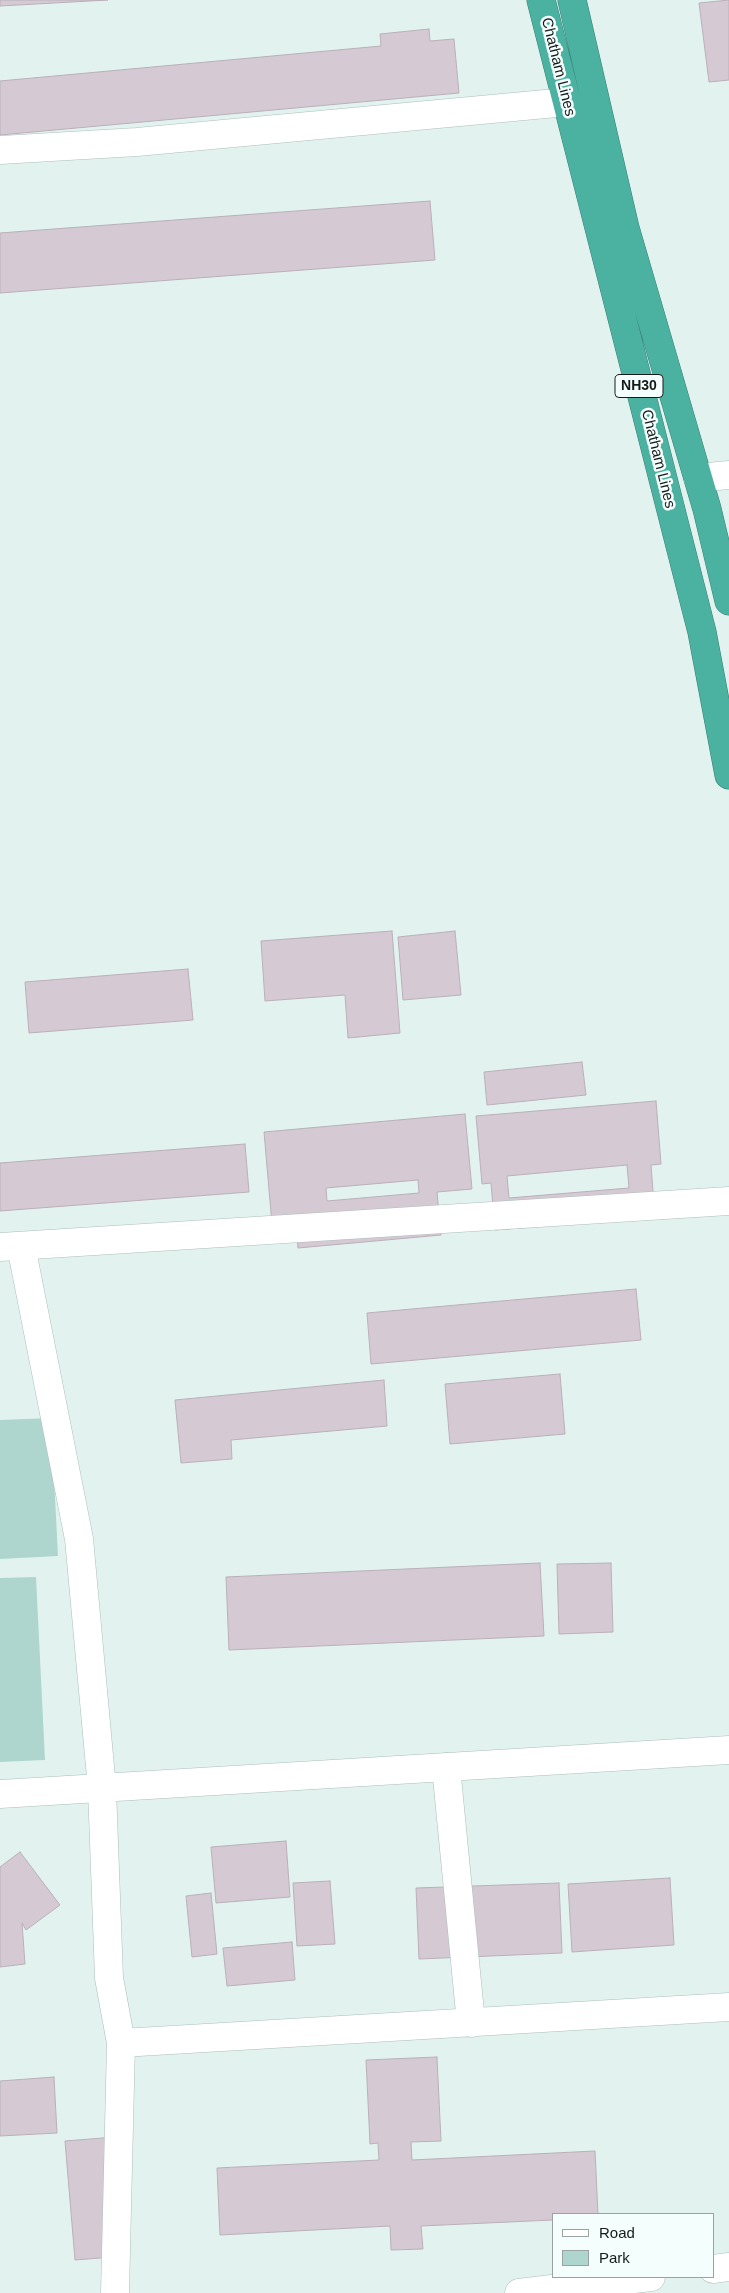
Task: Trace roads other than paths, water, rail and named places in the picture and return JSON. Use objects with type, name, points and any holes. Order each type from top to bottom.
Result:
[{"type":"highway","name":"Chatham Lines","points":[[541,0],[567,102],[698,478],[729,601]]},
{"type":"highway","name":"Chatham Lines","points":[[572,0],[613,231],[702,632],[729,775]]},
{"type":"street","points":[[0,150],[137,142],[567,102]]},
{"type":"street","points":[[698,478],[729,475]]},
{"type":"street","points":[[115,2293],[121,2043],[109,1978],[102,1788],[78,1539],[10,1247],[729,1201]]},
{"type":"street","points":[[0,1794],[729,1750]]},
{"type":"street","points":[[446,1767],[471,2022]]},
{"type":"street","points":[[121,2043],[729,2007]]},
{"type":"street","points":[[714,2269],[729,2267]]},
{"type":"street","points":[[519,2293],[643,2278]]}]
